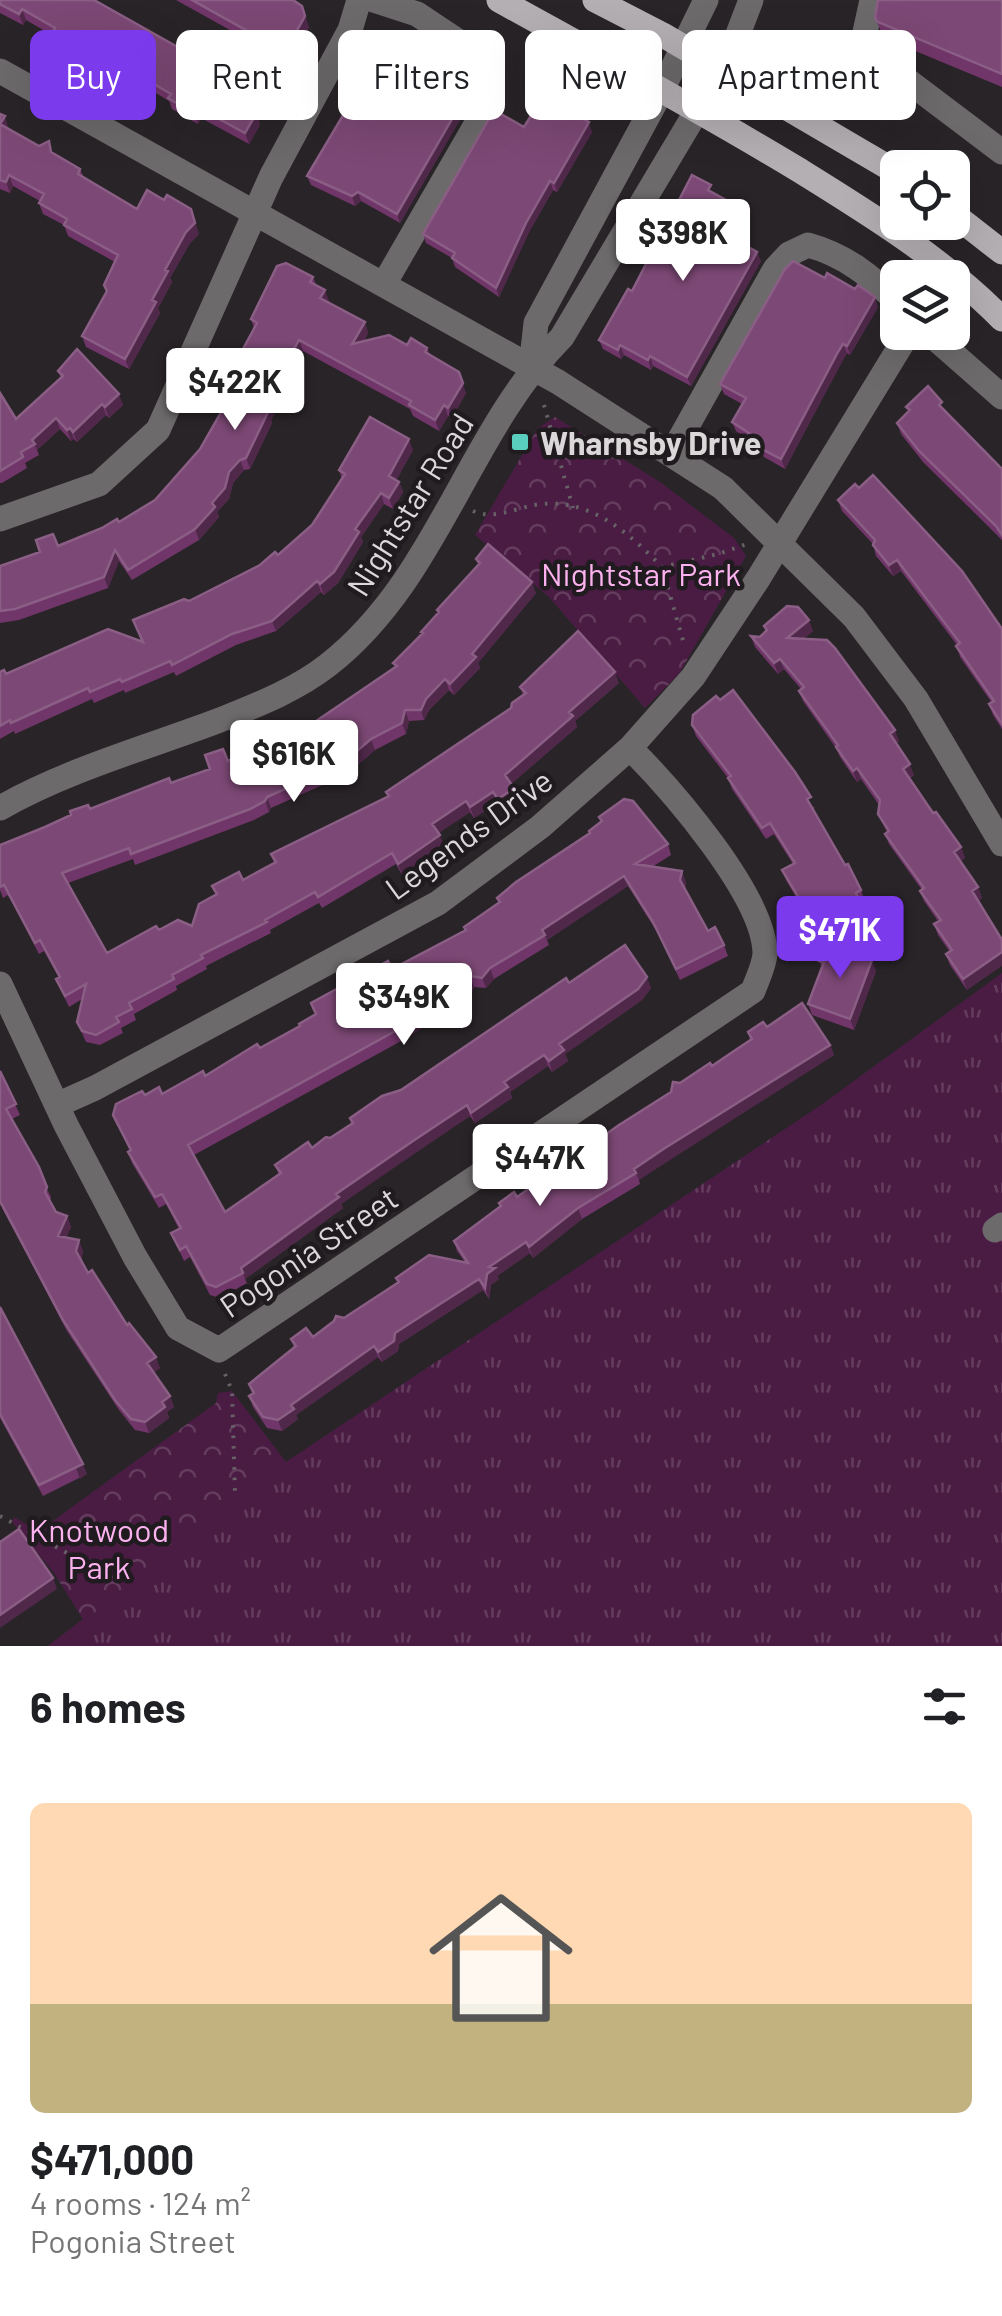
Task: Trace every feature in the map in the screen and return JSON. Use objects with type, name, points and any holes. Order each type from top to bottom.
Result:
[{"type":"main road","points":[[499,0],[553,30]]},
{"type":"main road","points":[[595,0],[682,47]]},
{"type":"main road","points":[[662,90],[682,101]]},
{"type":"main road","points":[[714,120],[891,227],[983,300],[1002,320]]},
{"type":"main road","points":[[808,120],[880,162]]},
{"type":"main road","points":[[970,227],[1002,252]]},
{"type":"street","points":[[0,519],[99,484],[158,430],[271,177],[350,30],[359,0]]},
{"type":"street","points":[[374,0],[416,14],[489,62],[492,86],[481,116],[384,284]]},
{"type":"street","name":"Nightstar Road","points":[[692,30],[706,0]]},
{"type":"street","name":"Nightstar Road","points":[[740,30],[751,0]]},
{"type":"street","points":[[872,0],[864,37],[876,56],[1002,152]]},
{"type":"street","name":"Nightstar Road","points":[[662,90],[682,52]]},
{"type":"street","points":[[0,71],[531,368],[723,488],[854,617],[916,699],[1002,844]]},
{"type":"street","name":"Nightstar Road","points":[[531,368],[536,323],[646,120]]},
{"type":"street","name":"Nightstar Road","points":[[0,808],[80,770],[266,702],[328,665],[382,614],[414,570],[531,368],[562,337],[692,120]]},
{"type":"street","points":[[672,453],[775,269],[789,254],[808,245],[833,252],[880,285]]},
{"type":"street","name":"Legends Drive","points":[[56,1105],[95,1088],[438,903],[540,826],[630,748],[694,677],[899,350]]},
{"type":"street","points":[[948,350],[1002,398]]},
{"type":"street","name":"Pogonia Street","points":[[0,984],[56,1105],[135,1257],[178,1328],[218,1350],[753,991],[765,958],[762,933],[705,832],[630,748]]},
{"type":"path","points":[[544,406],[573,508]]},
{"type":"path","points":[[454,501],[484,516],[539,504],[573,508],[617,524],[662,567],[694,677]]},
{"type":"path","points":[[662,567],[747,544]]},
{"type":"path","points":[[218,1350],[232,1391],[235,1494]]},
{"type":"path","points":[[0,1516],[116,1580]]},
{"type":"green space","name":"Nightstar Park","points":[[555,417],[660,482],[734,538],[746,556],[679,674],[645,708],[549,597],[475,535],[538,428]]},
{"type":"green space","points":[[1002,973],[1002,1646],[48,1646],[286,1462],[821,1105]]},
{"type":"green space","name":"Knotwood Park","points":[[232,1391],[286,1462],[84,1621],[54,1573],[12,1522],[14,1517],[34,1529],[43,1528],[216,1403],[218,1393]]},
{"type":"building","points":[[0,0],[94,0],[147,30],[54,30],[22,9],[19,14],[0,4]]},
{"type":"building","points":[[192,0],[293,0],[302,6],[305,16],[297,30],[246,30]]},
{"type":"building","points":[[878,0],[1002,0],[1002,74],[916,38],[916,30],[897,30],[875,18]]},
{"type":"building","points":[[156,35],[176,46],[176,103],[168,98],[171,94],[156,85]]},
{"type":"building","points":[[505,116],[524,127],[528,120],[589,122],[526,223],[496,288],[452,258],[455,253],[423,234],[488,120],[505,120]]},
{"type":"building","points":[[221,120],[253,120],[245,133]]},
{"type":"building","points":[[340,120],[451,120],[397,214],[358,192],[352,196],[307,176]]},
{"type":"building","points":[[0,124],[39,146],[49,141],[51,152],[80,169],[78,174],[137,209],[147,190],[164,200],[167,195],[191,209],[195,223],[165,270],[168,271],[152,300],[156,302],[125,359],[82,336],[107,291],[104,285],[118,255],[64,225],[67,219],[39,203],[44,194],[9,175],[6,182],[0,180]]},
{"type":"building","points":[[692,175],[711,185],[708,190],[735,205],[722,232],[757,252],[687,377],[650,356],[648,360],[620,345],[618,350],[599,340],[628,289],[632,291]]},
{"type":"building","points":[[793,261],[825,278],[827,273],[855,289],[858,285],[875,297],[847,346],[843,344],[838,352],[781,459],[760,448],[763,442],[732,422],[746,398],[720,384]]},
{"type":"building","points":[[286,263],[313,277],[310,282],[325,290],[320,298],[365,322],[352,344],[389,335],[407,345],[411,338],[427,348],[425,352],[459,372],[463,383],[448,408],[444,405],[435,420],[409,405],[411,401],[299,340],[279,377],[283,379],[246,458],[229,472],[225,488],[212,503],[215,507],[195,529],[128,570],[115,550],[104,577],[0,611],[0,566],[40,552],[36,540],[53,534],[58,546],[117,519],[119,522],[155,500],[200,449],[236,379],[229,375],[257,323],[251,319],[277,266]]},
{"type":"building","points":[[77,349],[119,394],[105,407],[102,404],[73,432],[56,418],[32,440],[35,444],[21,452],[23,457],[0,471],[0,393],[16,419],[63,376],[58,371]]},
{"type":"building","points":[[928,386],[942,402],[939,405],[1002,469],[1002,535],[919,451],[897,423],[910,410],[906,407]]},
{"type":"building","points":[[370,417],[409,439],[389,476],[399,482],[389,498],[381,493],[355,529],[359,532],[334,572],[320,584],[317,581],[272,621],[232,634],[172,665],[170,661],[90,692],[88,688],[0,726],[0,672],[4,670],[6,674],[108,629],[143,642],[133,620],[184,599],[189,601],[260,565],[275,552],[278,555],[312,525],[345,474],[339,470]]},
{"type":"building","points":[[873,475],[962,571],[1002,629],[1002,724],[989,704],[994,701],[956,646],[960,643],[897,560],[889,565],[873,545],[875,540],[838,500],[855,484],[859,488]]},
{"type":"building","points":[[488,544],[532,582],[472,654],[476,657],[450,684],[445,679],[421,710],[405,710],[402,723],[371,739],[343,763],[267,797],[250,809],[131,854],[129,848],[62,873],[107,953],[156,926],[159,930],[178,920],[192,926],[199,904],[217,894],[212,886],[239,872],[243,880],[276,862],[271,854],[389,796],[386,792],[511,708],[526,693],[520,687],[578,631],[615,672],[569,712],[573,716],[505,775],[514,788],[498,799],[493,792],[470,807],[466,801],[432,824],[440,835],[398,864],[392,853],[318,897],[315,892],[267,922],[201,955],[203,958],[172,975],[174,979],[129,1003],[132,1009],[116,1017],[119,1022],[96,1035],[82,1031],[77,1022],[86,984],[65,996],[56,979],[60,977],[40,940],[35,943],[4,885],[0,887],[0,845],[71,815],[70,811],[88,805],[90,809],[169,778],[171,783],[210,769],[205,755],[223,749],[228,761],[303,730],[397,666],[393,663],[480,563],[476,559]]},
{"type":"building","points":[[787,606],[798,607],[809,620],[787,638],[827,640],[835,648],[895,730],[890,734],[910,764],[903,769],[961,847],[954,852],[978,887],[972,891],[1002,940],[1002,952],[963,979],[946,954],[952,950],[934,924],[941,920],[920,891],[924,888],[885,834],[889,831],[878,814],[880,800],[836,747],[799,691],[804,687],[780,659],[774,663],[751,636],[760,637],[767,630],[764,626]]},
{"type":"building","points":[[733,690],[795,772],[845,865],[848,864],[861,890],[856,893],[865,916],[859,929],[826,942],[812,904],[805,908],[782,870],[795,863],[770,823],[762,828],[728,778],[731,776],[692,725],[693,715],[716,696],[720,700]]},
{"type":"building","points":[[624,799],[633,801],[668,844],[635,864],[682,871],[680,880],[708,931],[715,927],[724,945],[676,969],[624,876],[542,930],[545,935],[490,968],[482,978],[470,976],[466,986],[432,1001],[436,1006],[399,1029],[188,1145],[225,1212],[281,1173],[275,1165],[308,1142],[312,1148],[330,1138],[382,1096],[401,1090],[566,978],[569,983],[625,945],[647,977],[638,989],[559,1044],[564,1050],[549,1061],[544,1055],[504,1082],[508,1087],[471,1113],[467,1105],[336,1194],[339,1197],[241,1268],[243,1273],[216,1287],[207,1284],[186,1246],[180,1250],[171,1233],[181,1228],[162,1194],[155,1197],[128,1152],[131,1150],[113,1115],[116,1104],[159,1087],[162,1094],[203,1071],[205,1076],[257,1044],[260,1048],[300,1026],[316,1014],[311,1003],[388,961],[392,969],[466,930],[464,927],[500,902],[497,898],[516,882],[590,833],[602,821],[599,817]]},
{"type":"building","points":[[826,943],[872,960],[850,1019],[808,1004],[824,962],[819,961]]},
{"type":"building","points":[[802,1003],[830,1045],[665,1148],[634,1169],[636,1173],[578,1208],[529,1247],[526,1242],[489,1267],[495,1268],[487,1274],[485,1288],[479,1279],[395,1333],[394,1341],[378,1352],[374,1346],[291,1405],[294,1409],[278,1420],[263,1417],[249,1396],[254,1393],[249,1384],[296,1346],[291,1339],[306,1328],[313,1337],[336,1316],[344,1318],[399,1282],[396,1278],[429,1255],[468,1263],[454,1241],[501,1206],[499,1203],[514,1192],[517,1197],[671,1092],[673,1082],[680,1083],[710,1063],[712,1066],[752,1039],[748,1032],[763,1022],[767,1027]]},
{"type":"building","points":[[0,1071],[16,1104],[6,1109],[39,1167],[47,1187],[45,1192],[56,1212],[67,1216],[58,1236],[79,1240],[76,1251],[88,1273],[92,1270],[127,1325],[156,1357],[147,1363],[170,1396],[162,1402],[165,1407],[145,1422],[131,1419],[115,1400],[63,1320],[0,1201]]},
{"type":"building","points":[[0,1307],[83,1464],[39,1485],[0,1414]]},
{"type":"building","points":[[19,1529],[53,1578],[0,1615],[0,1542]]},
{"type":"place","name":"Wharnsby Drive","points":[[520,442]]}]
